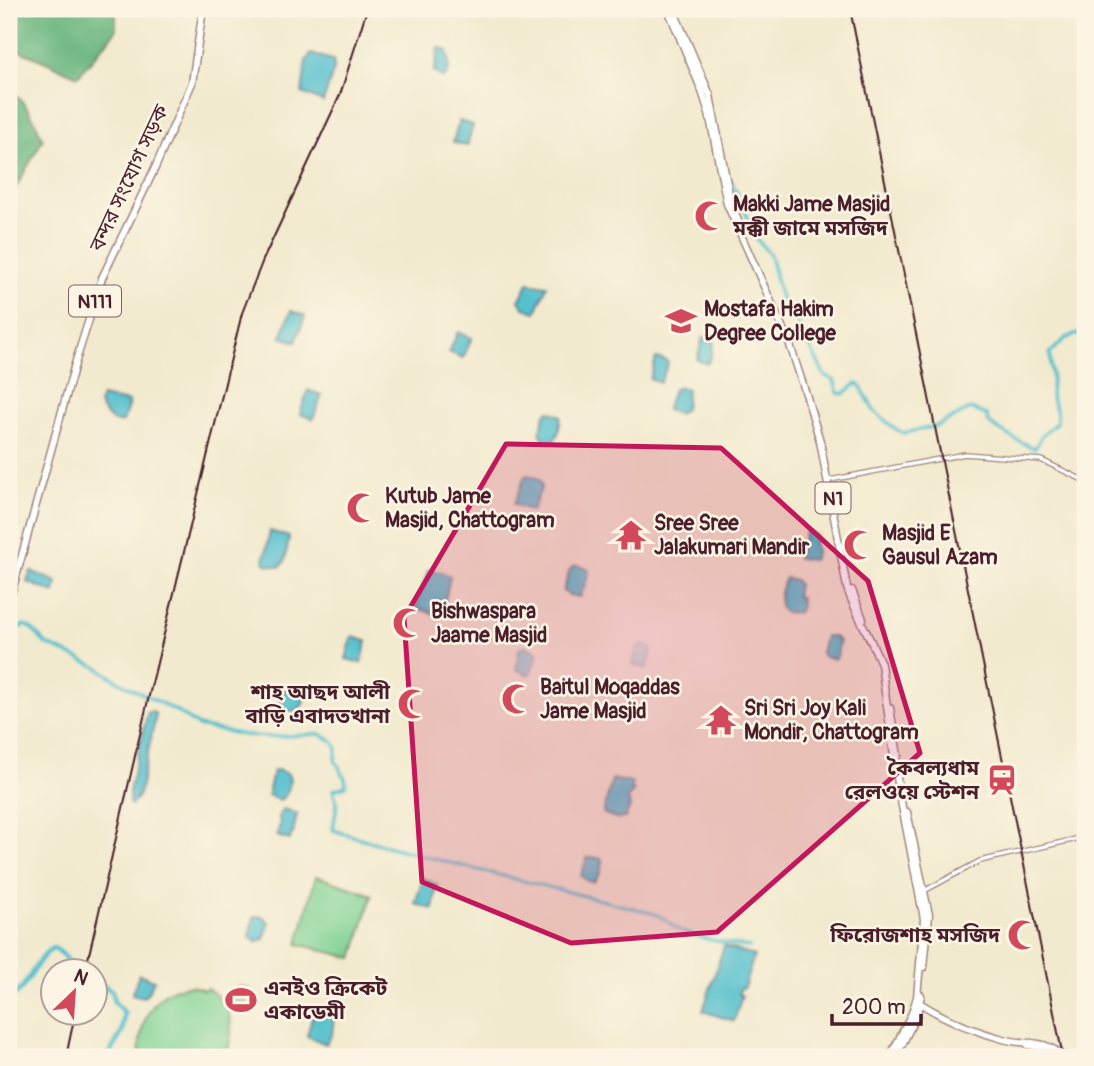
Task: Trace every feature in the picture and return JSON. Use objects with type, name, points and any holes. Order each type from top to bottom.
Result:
[{"type":"highway","name":"বন্দর সংযোগ সড়ক","points":[[9,602],[75,364],[102,278],[155,168],[191,83],[203,9]]},
{"type":"highway","name":"N1","points":[[670,9],[709,113],[727,204],[805,384],[820,432],[851,584],[864,622],[878,645],[884,664],[924,919],[918,1002]]},
{"type":"highway","name":"N1","points":[[805,384],[820,441],[847,588],[853,607],[875,647],[881,664],[899,791],[921,891]]},
{"type":"highway","points":[[918,1002],[938,1014],[989,1035],[1043,1048],[1058,1057]]},
{"type":"highway","points":[[890,1057],[918,1002]]},
{"type":"highway","points":[[896,1057],[917,1014],[918,1002]]},
{"type":"highway","points":[[1017,1041],[1043,1043],[1065,1057]]},
{"type":"main road","points":[[9,1052],[41,1057]]},
{"type":"street","points":[[830,480],[965,454],[1041,460],[1085,481]]},
{"type":"street","points":[[921,891],[970,865],[1085,837]]},
{"type":"highlighted area","points":[[506,444],[721,448],[868,581],[920,753],[717,932],[571,943],[422,882],[404,618]]},
{"type":"green space","points":[[9,9],[116,9],[116,31],[78,76],[9,46]]},
{"type":"green space","points":[[9,90],[25,105],[43,139],[9,200]]},
{"type":"green space","points":[[316,876],[372,895],[353,958],[298,944]]},
{"type":"green space","points":[[192,986],[205,990],[207,988],[223,1002],[227,1010],[231,1037],[226,1057],[140,1057],[145,1020],[158,999],[179,987]]},
{"type":"green space","name":"এনইও ক্রিকেট একাডেমী","points":[[238,987],[250,989],[242,1014],[236,1011],[233,1004]]},
{"type":"water","points":[[439,48],[446,50],[448,57],[449,69],[444,78],[434,72]]},
{"type":"water","points":[[311,54],[333,60],[334,69],[323,102],[302,93],[306,61]]},
{"type":"water","points":[[459,121],[473,125],[467,146],[453,142]]},
{"type":"water","points":[[528,283],[547,286],[536,312],[524,308],[519,301]]},
{"type":"water","points":[[291,311],[305,316],[296,342],[281,337]]},
{"type":"water","points":[[458,332],[472,338],[463,358],[449,352]]},
{"type":"water","points":[[703,337],[714,342],[707,364],[697,360]]},
{"type":"water","points":[[656,358],[668,363],[660,383],[650,379]]},
{"type":"water","points":[[679,387],[687,389],[685,409],[678,414],[666,410],[673,390]]},
{"type":"water","points":[[308,390],[322,395],[313,419],[300,414]]},
{"type":"water","points":[[101,397],[129,402],[123,422],[111,420],[106,415],[99,404]]},
{"type":"water","points":[[549,411],[561,416],[558,434],[553,442],[545,440],[540,433],[545,414]]},
{"type":"water","points":[[525,476],[539,479],[542,486],[532,511],[514,504]]},
{"type":"water","points":[[806,530],[816,536],[813,560],[797,558]]},
{"type":"water","points":[[270,531],[289,537],[285,561],[280,567],[266,564],[264,561]]},
{"type":"water","points":[[575,565],[588,569],[589,574],[580,597],[563,591],[570,569]]},
{"type":"water","points":[[428,570],[450,576],[439,615],[416,608]]},
{"type":"water","points":[[31,571],[57,582],[55,593],[27,582]]},
{"type":"water","points":[[785,578],[795,580],[798,584],[796,596],[800,598],[801,605],[798,613],[784,612],[781,608],[780,595]]},
{"type":"water","points":[[825,636],[839,641],[837,657],[834,659],[824,657],[821,653]]},
{"type":"water","points":[[352,637],[367,641],[361,663],[346,659]]},
{"type":"water","points":[[644,645],[652,652],[647,669],[632,664],[638,647]]},
{"type":"water","points":[[525,646],[538,652],[529,675],[516,669],[519,649]]},
{"type":"water","points":[[292,687],[303,694],[304,699],[297,710],[292,711],[281,704],[280,699],[287,688]]},
{"type":"water","points":[[152,711],[156,715],[139,794],[132,805],[129,803],[129,791],[148,712]]},
{"type":"water","points":[[273,771],[288,774],[290,781],[287,793],[279,800],[268,795]]},
{"type":"water","points":[[612,779],[633,783],[631,789],[634,790],[628,799],[630,807],[625,818],[616,819],[603,813]]},
{"type":"water","points":[[284,809],[297,814],[290,840],[277,836],[279,816]]},
{"type":"water","points":[[587,858],[602,859],[603,862],[594,882],[581,876]]},
{"type":"water","points":[[424,879],[437,885],[433,909],[415,904],[421,884],[425,883]]},
{"type":"water","points":[[254,917],[264,917],[269,923],[264,939],[257,942],[249,937]]},
{"type":"water","points":[[724,946],[754,956],[744,987],[740,989],[739,994],[742,996],[734,1021],[703,1011]]},
{"type":"water","points":[[139,974],[154,980],[144,997],[132,994]]},
{"type":"water","points":[[314,1010],[323,1011],[334,1018],[332,1034],[326,1044],[307,1036]]},
{"type":"waterway","points":[[731,181],[744,206],[752,233],[770,255],[782,302],[795,318],[825,376],[834,380],[838,393],[844,394],[856,384],[860,385],[874,411],[903,433],[937,426],[970,409],[987,415],[988,421],[995,427],[1035,448],[1042,435],[1057,422],[1057,412],[1051,397],[1050,353],[1066,338],[1085,332]]},
{"type":"waterway","points":[[9,634],[24,625],[31,628],[46,644],[97,667],[198,726],[269,737],[320,734],[334,742],[337,749],[335,760],[345,778],[346,786],[333,790],[337,804],[333,830],[652,913],[681,931],[749,947]]},
{"type":"waterway","points":[[42,958],[53,948],[65,958]]},
{"type":"waterway","points":[[9,999],[22,987],[38,963]]},
{"type":"waterway","points":[[108,988],[112,991],[114,1002],[124,1012],[122,1032],[108,1057]]},
{"type":"railway","points":[[88,958],[242,313],[263,260],[340,95],[367,9]]},
{"type":"railway","points":[[850,9],[1063,1057]]},
{"type":"railway","points":[[66,1057],[72,1028]]},
{"type":"place","name":"Makki Jame Masjid মক্কী জামে মসজিদ","points":[[710,216]]},
{"type":"place","name":"Mostafa Hakim Degree College","points":[[681,321]]},
{"type":"place","name":"Kutub Jame Masjid, Chattogram","points":[[362,508]]},
{"type":"place","name":"Sree Sree Jalakumari Mandir","points":[[631,535]]},
{"type":"place","name":"Masjid E Gausul Azam","points":[[859,545]]},
{"type":"place","name":"Bishwaspara Jaame Masjid","points":[[408,623]]},
{"type":"place","name":"Baitul Moqaddas Jame Masjid","points":[[517,699]]},
{"type":"place","name":"শাহ আছদ আলী বাড়ি এবাদতখানা","points":[[413,704]]},
{"type":"place","name":"Sri Sri Joy Kali Mondir, Chattogram","points":[[721,720]]},
{"type":"place","name":"কৈবল্যধাম রেলওয়ে স্টেশন","points":[[1002,780]]},
{"type":"place","name":"ফিরোজশাহ মসজিদ","points":[[1023,935]]},
{"type":"place","name":"এনইও ক্রিকেট একাডেমী","points":[[241,1000]]}]
